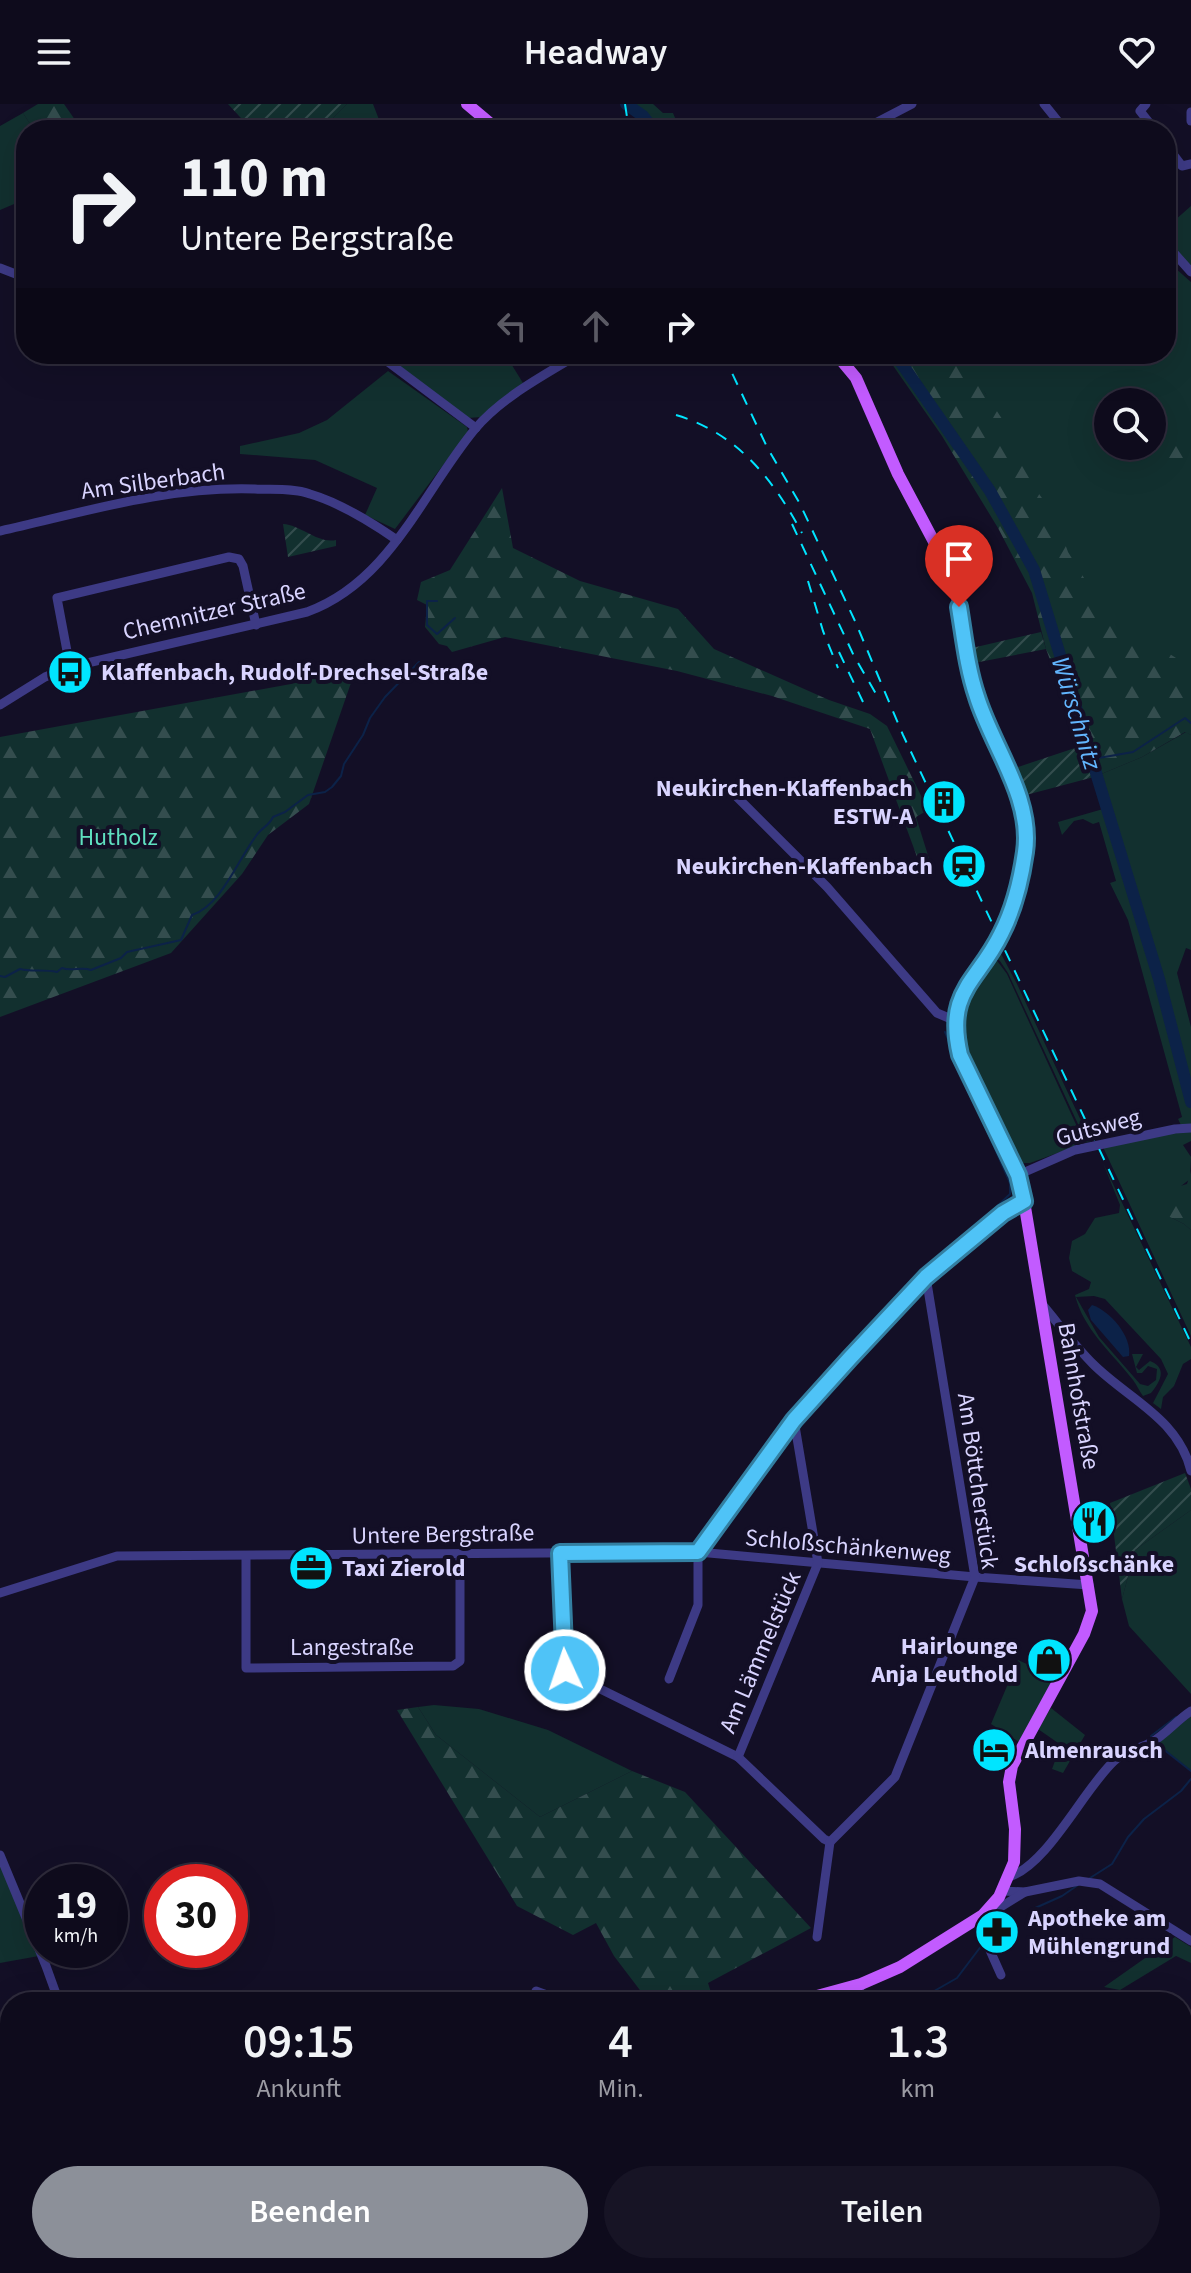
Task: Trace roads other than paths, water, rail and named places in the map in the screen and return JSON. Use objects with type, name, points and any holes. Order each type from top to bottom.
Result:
[{"type":"main road","points":[[467,104],[486,120]]},
{"type":"main road","name":"Bahnhofstraße","points":[[832,1992],[861,1984],[900,1967],[979,1917],[1002,1891],[1014,1862],[1009,1782],[1012,1766],[1089,1623],[1092,1611],[1024,1201],[1018,1175],[960,1055],[956,1021],[958,1003],[967,984],[1001,934],[1019,885],[1026,830],[977,697],[955,586],[898,474],[868,401],[844,364]]},
{"type":"street","points":[[881,120],[912,104]]},
{"type":"street","points":[[1044,104],[1057,120]]},
{"type":"street","points":[[1146,104],[1140,111],[1147,120]]},
{"type":"street","points":[[1191,112],[1191,121]]},
{"type":"street","points":[[1176,255],[1191,272]]},
{"type":"street","points":[[394,364],[476,428]]},
{"type":"street","name":"Chemnitzer Straße","points":[[0,705],[45,677],[70,667],[307,612],[340,597],[372,572],[476,428],[502,404],[564,364]]},
{"type":"street","name":"Am Silberbach","points":[[0,531],[109,503],[221,488],[311,494],[369,521],[397,540]]},
{"type":"street","points":[[70,667],[57,598],[184,567],[229,557],[239,559],[256,625]]},
{"type":"street","points":[[730,790],[845,906],[937,1013],[956,1021]]},
{"type":"street","name":"Gutsweg","points":[[1018,1175],[1075,1150],[1188,1128]]},
{"type":"street","points":[[669,1679],[698,1605],[698,1552],[794,1420],[926,1277],[1003,1213],[1024,1201]]},
{"type":"street","name":"Am Böttcherstück","points":[[830,1842],[895,1777],[975,1577],[926,1277]]},
{"type":"street","points":[[1041,1303],[1093,1364],[1168,1425],[1186,1454],[1191,1471]]},
{"type":"street","name":"Am Lämmelstück","points":[[738,1757],[818,1563],[794,1420]]},
{"type":"street","name":"Schloßschänkenweg","points":[[698,1552],[1089,1585]]},
{"type":"street","name":"Untere Bergstraße","points":[[0,1593],[117,1556],[698,1552]]},
{"type":"street","points":[[560,1553],[565,1670],[738,1757],[830,1842],[817,1937]]},
{"type":"street","name":"Langestraße","points":[[246,1556],[246,1668],[453,1666],[460,1661],[460,1554]]},
{"type":"street","points":[[1009,1877],[1021,1873],[1048,1845],[1115,1759],[1155,1740],[1191,1711]]},
{"type":"street","points":[[0,1855],[55,1992]]},
{"type":"street","points":[[1002,1891],[1025,1892],[1069,1882],[1089,1881],[1100,1884],[1191,1941]]},
{"type":"street","points":[[1001,1975],[979,1917],[1001,1908],[1025,1892]]},
{"type":"street","points":[[859,1992],[861,1984]]},
{"type":"water","points":[[1092,1305],[1118,1325],[1127,1340],[1129,1356],[1123,1357],[1091,1320],[1088,1310]]},
{"type":"waterway","name":"Würschnitz","points":[[626,104],[646,120]]},
{"type":"waterway","name":"Würschnitz","points":[[902,364],[990,491],[1034,570],[1159,979],[1191,1102]]},
{"type":"waterway","points":[[437,601],[427,601],[427,625],[437,634],[455,618]]},
{"type":"waterway","points":[[0,976],[5,977],[20,969],[57,972],[62,968],[91,970],[121,958],[127,952],[181,940],[192,915],[203,910],[221,892],[256,836],[273,817],[308,795],[325,792],[332,787],[341,776],[344,764],[370,718],[385,697],[419,662]]},
{"type":"waterway","points":[[1093,759],[1133,752],[1185,718],[1191,723]]},
{"type":"waterway","points":[[945,1032],[954,1053]]},
{"type":"waterway","points":[[964,1078],[1010,1183],[1010,1194],[991,1212]]},
{"type":"waterway","points":[[1151,1736],[1176,1717]]},
{"type":"waterway","points":[[1158,1745],[1191,1771]]},
{"type":"waterway","points":[[1090,1878],[1112,1864],[1128,1837],[1144,1819],[1181,1791],[1191,1779]]},
{"type":"waterway","points":[[1033,1909],[1078,1885]]},
{"type":"waterway","points":[[932,1992],[957,1978],[982,1945]]},
{"type":"railway","points":[[625,104],[627,120]]},
{"type":"railway","points":[[728,364],[767,447],[800,504],[855,621],[903,735],[1191,1343]]},
{"type":"railway","points":[[676,415],[717,433],[751,460],[779,494],[802,533]]},
{"type":"railway","points":[[792,524],[854,656],[879,699]]},
{"type":"railway","points":[[808,581],[838,668]]},
{"type":"railway","points":[[839,652],[863,702]]},
{"type":"place","name":"Klaffenbach, Rudolf-Drechsel-Straße","points":[[70,672]]},
{"type":"place","name":"Neukirchen-Klaffenbach ESTW-A","points":[[944,802]]},
{"type":"place","name":"Neukirchen-Klaffenbach","points":[[964,866]]},
{"type":"place","name":"Schloßschänke","points":[[1094,1522]]},
{"type":"place","name":"Taxi Zierold","points":[[311,1568]]},
{"type":"place","name":"Hairlounge Anja Leuthold","points":[[1049,1660]]},
{"type":"place","name":"Almenrausch","points":[[994,1750]]},
{"type":"place","name":"Apotheke am Mühlengrund","points":[[997,1932]]},
{"type":"park label","name":"Hutholz","points":[[118,837]]}]
